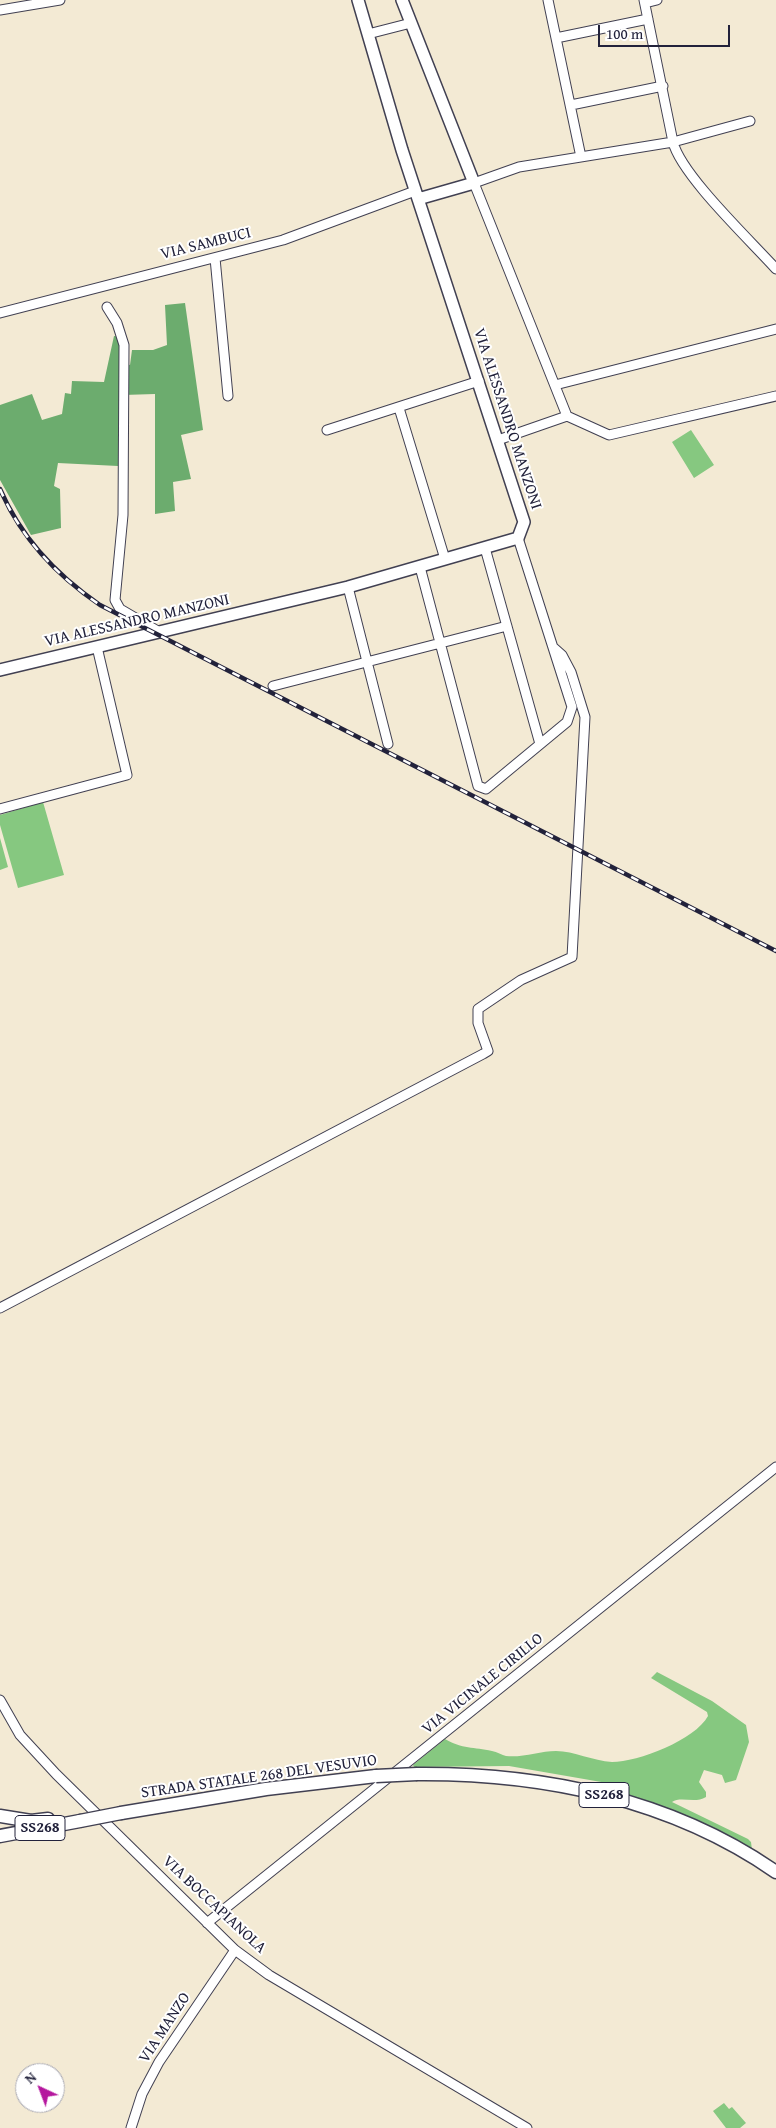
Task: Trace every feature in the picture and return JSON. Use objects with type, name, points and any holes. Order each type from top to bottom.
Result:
[{"type":"highway","name":"STRADA STATALE 268 DEL VESUVIO","points":[[0,1836],[266,1789],[376,1776],[468,1774],[510,1777],[590,1791],[633,1803],[709,1833],[776,1872]]},
{"type":"highway","points":[[0,1816],[32,1821],[55,1818],[80,1821]]},
{"type":"main road","name":"VIA ALESSANDRO MANZONI","points":[[0,670],[348,587],[518,538],[524,522],[417,195],[358,0]]},
{"type":"main road","points":[[402,0],[474,183],[417,195]]},
{"type":"street","points":[[0,10],[60,0]]},
{"type":"street","points":[[548,0],[581,156]]},
{"type":"street","points":[[657,0],[645,2],[664,86],[676,154],[707,192],[776,269]]},
{"type":"street","points":[[556,38],[648,19]]},
{"type":"street","points":[[368,34],[411,23]]},
{"type":"street","points":[[571,105],[664,86]]},
{"type":"street","points":[[750,121],[673,142],[519,167],[474,183],[567,416],[609,436],[776,396]]},
{"type":"street","name":"VIA SAMBUCI","points":[[0,313],[283,240],[417,195]]},
{"type":"street","points":[[215,258],[228,396]]},
{"type":"street","points":[[107,307],[117,323],[124,345],[123,515],[115,600],[120,609],[161,633]]},
{"type":"street","points":[[555,385],[776,328]]},
{"type":"street","points":[[327,430],[479,381]]},
{"type":"street","points":[[399,408],[445,560]]},
{"type":"street","points":[[498,440],[567,416]]},
{"type":"street","points":[[420,567],[478,786],[486,789],[567,722],[572,706],[518,538]]},
{"type":"street","points":[[485,548],[540,744]]},
{"type":"street","points":[[348,587],[388,744]]},
{"type":"street","points":[[273,686],[507,626]]},
{"type":"street","points":[[0,809],[128,775],[97,647]]},
{"type":"street","points":[[0,1308],[488,1051],[478,1023],[478,1009],[521,980],[572,957],[585,717],[571,672],[562,655],[553,647]]},
{"type":"street","name":"VIA VICINALE CIRILLO","points":[[207,1923],[776,1467]]},
{"type":"street","name":"VIA BOCCAPIANOLA","points":[[0,1700],[20,1735],[56,1774],[236,1950],[269,1975],[527,2128]]},
{"type":"street","name":"VIA MANZO","points":[[131,2128],[142,2094],[159,2062],[236,1950]]},
{"type":"green space","points":[[185,303],[203,430],[181,435],[191,479],[173,482],[175,511],[155,514],[155,394],[123,395],[118,466],[58,463],[54,486],[60,489],[61,528],[31,535],[0,480],[0,405],[32,394],[42,420],[62,414],[65,393],[71,394],[72,381],[104,382],[114,336],[122,337],[121,362],[130,365],[132,350],[153,350],[167,345],[165,305]]},
{"type":"green space","points":[[691,430],[714,465],[694,478],[672,442]]},
{"type":"green space","points":[[43,802],[64,875],[18,888],[0,825],[0,815]]},
{"type":"green space","points":[[0,838],[8,867],[0,870]]},
{"type":"green space","points":[[657,1672],[712,1701],[746,1725],[749,1742],[736,1780],[725,1783],[722,1775],[704,1770],[699,1782],[706,1792],[706,1797],[697,1800],[676,1800],[672,1802],[748,1839],[751,1842],[752,1850],[711,1827],[608,1787],[607,1783],[509,1766],[414,1767],[413,1765],[445,1739],[463,1746],[492,1751],[506,1756],[556,1751],[612,1762],[650,1754],[679,1741],[701,1725],[708,1716],[707,1712],[651,1678]]},
{"type":"green space","points":[[724,2103],[729,2109],[732,2107],[746,2123],[740,2128],[726,2128],[713,2111]]},
{"type":"railway","points":[[0,489],[18,524],[41,554],[69,581],[100,605],[776,951]]}]
